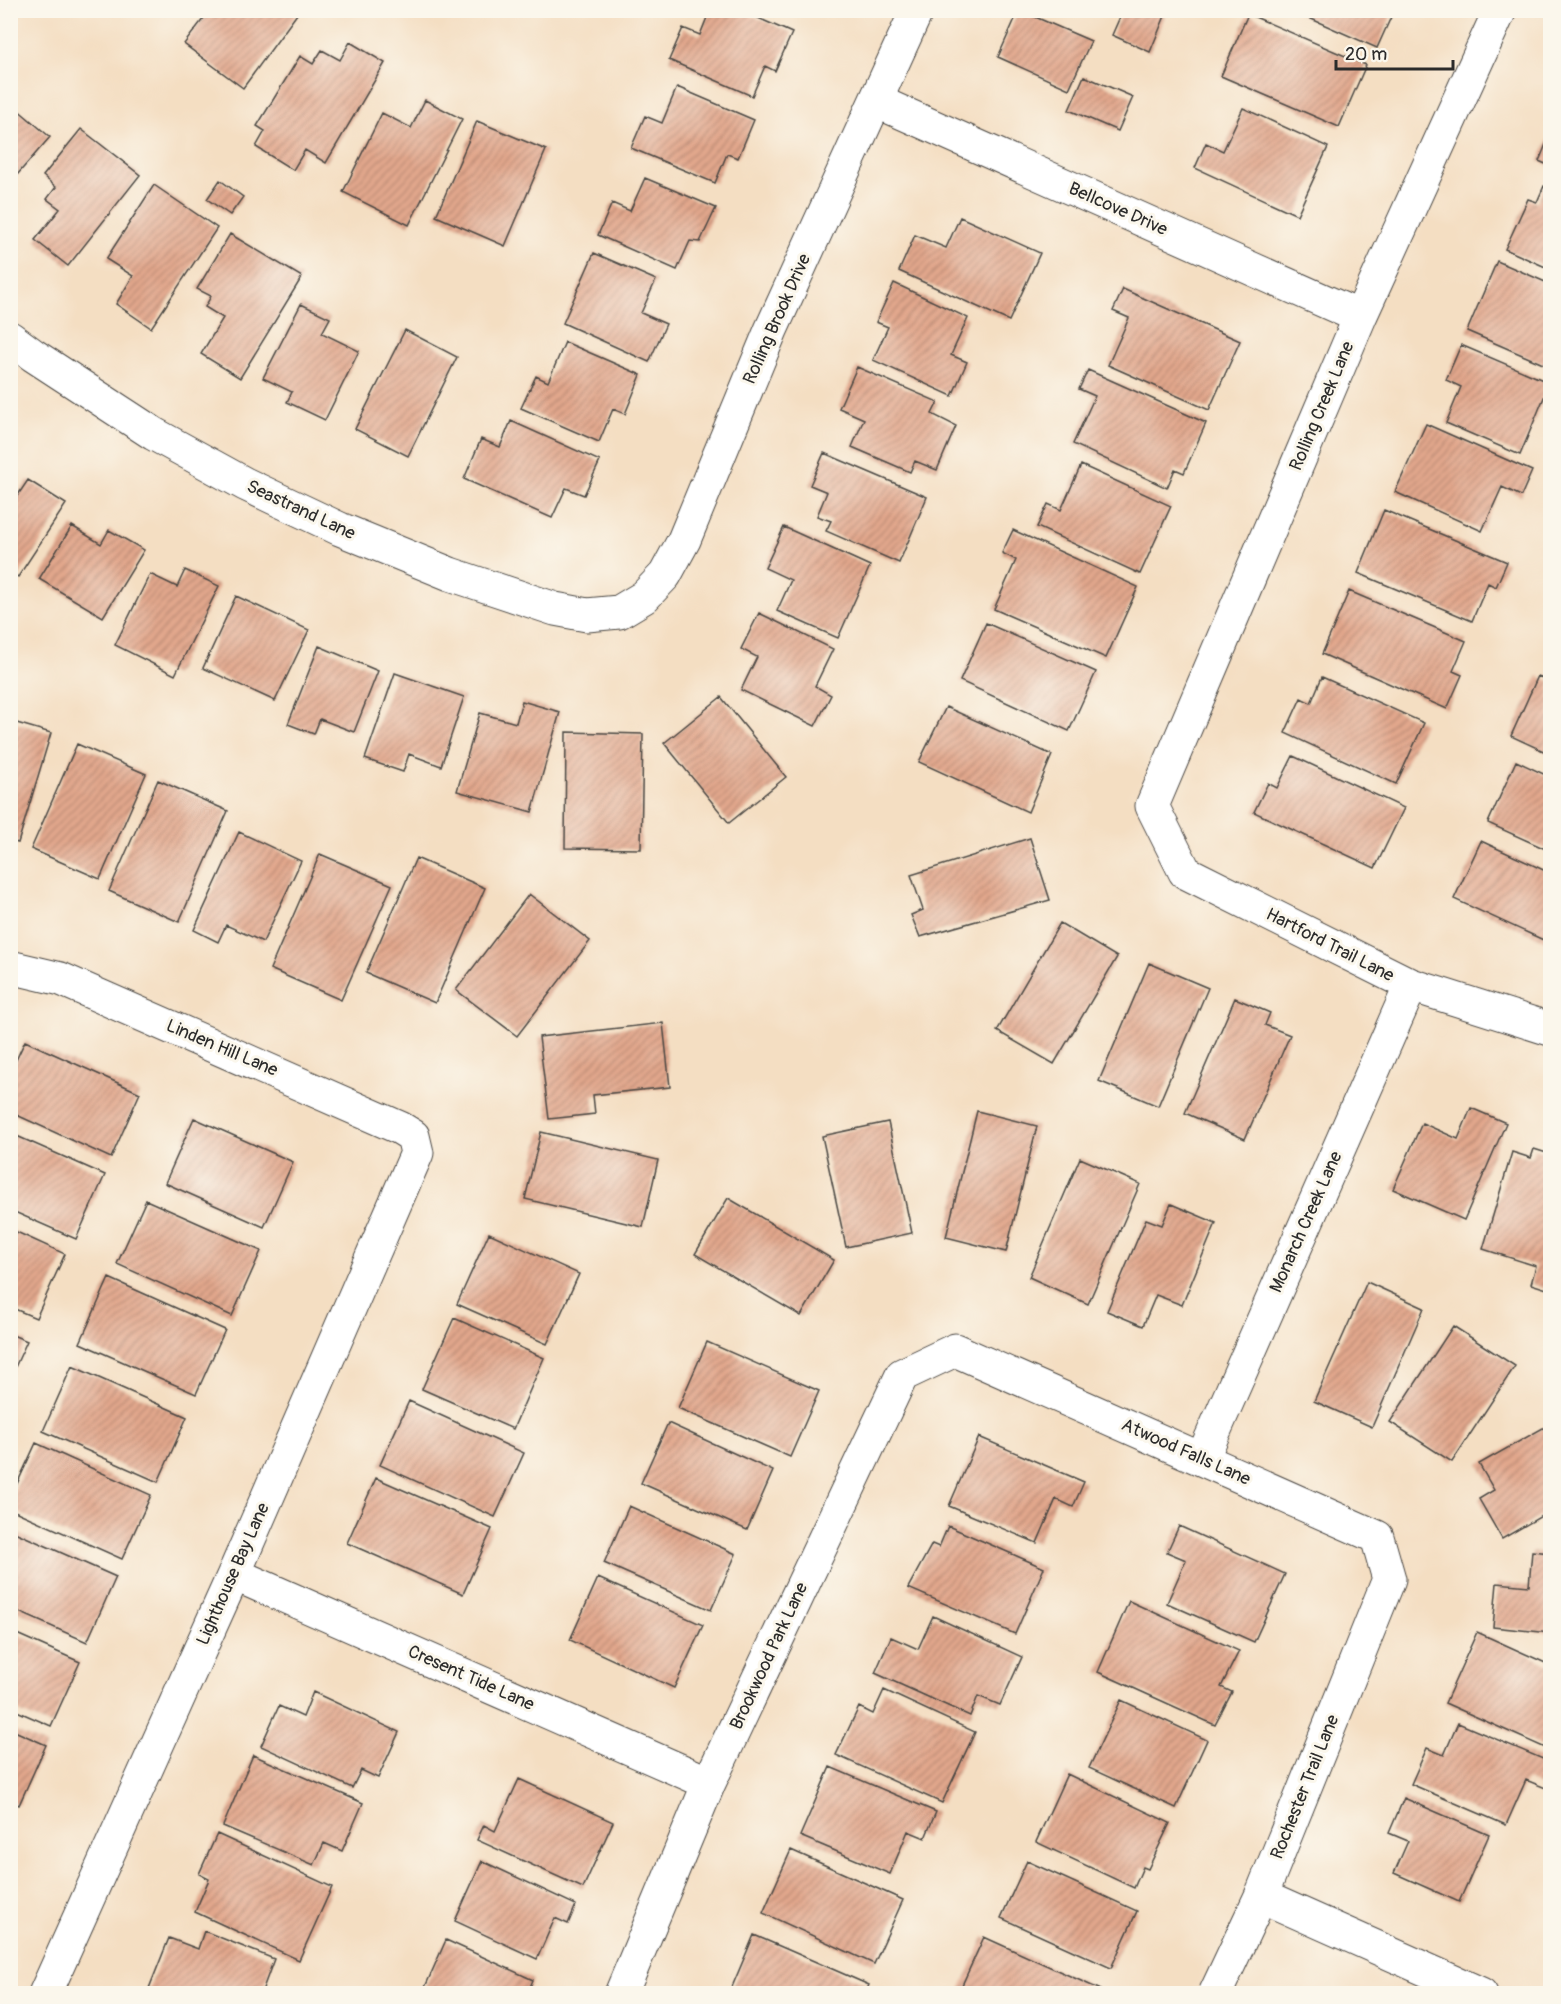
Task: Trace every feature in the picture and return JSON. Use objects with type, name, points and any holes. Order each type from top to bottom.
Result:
[{"type":"street","name":"Rolling Brook Drive","points":[[619,612],[644,597],[658,582],[684,540],[771,330],[917,10]]},
{"type":"street","name":"Rolling Creek Lane","points":[[1152,806],[1360,317],[1500,10]]},
{"type":"street","name":"Bellcove Drive","points":[[876,101],[1360,317]]},
{"type":"street","name":"Seastrand Lane","points":[[10,338],[154,434],[245,484],[340,529],[450,574],[555,609],[587,615],[619,612]]},
{"type":"street","name":"Hartford Trail Lane","points":[[1152,806],[1185,872],[1411,985],[1551,1029]]},
{"type":"street","name":"Linden Hill Lane","points":[[10,967],[61,979],[400,1128],[413,1136],[417,1153]]},
{"type":"street","name":"Monarch Creek Lane","points":[[1202,1459],[1411,985]]},
{"type":"street","name":"Lighthouse Bay Lane","points":[[45,1994],[234,1574],[417,1153]]},
{"type":"street","name":"Atwood Falls Lane","points":[[955,1350],[1377,1537],[1389,1579]]},
{"type":"street","name":"Brookwood Park Lane","points":[[621,1994],[709,1783],[902,1375],[955,1350]]},
{"type":"street","name":"Cresent Tide Lane","points":[[234,1574],[709,1783]]},
{"type":"street","name":"Rochester Trail Lane","points":[[1215,1994],[1261,1896],[1389,1579]]},
{"type":"street","points":[[1261,1896],[1481,1994]]},
{"type":"path","points":[[1546,1994],[1551,1980]]},
{"type":"building","points":[[210,10],[300,10],[243,88],[184,44]]},
{"type":"building","points":[[710,10],[740,10],[792,33],[775,71],[765,66],[752,96],[669,60],[683,28],[700,35]]},
{"type":"building","points":[[1019,10],[1091,41],[1069,89],[998,57]]},
{"type":"building","points":[[1123,10],[1152,10],[1165,16],[1150,52],[1112,35]]},
{"type":"building","points":[[1291,10],[1384,10],[1382,14],[1391,17],[1377,48]]},
{"type":"building","points":[[1248,14],[1366,65],[1339,127],[1221,76]]},
{"type":"building","points":[[350,42],[385,63],[326,163],[305,150],[293,170],[256,147],[265,131],[257,126],[300,56],[313,64],[322,50],[340,60]]},
{"type":"building","points":[[1084,76],[1133,97],[1118,131],[1069,110]]},
{"type":"building","points":[[677,87],[754,120],[738,158],[727,154],[715,183],[631,148],[645,116],[662,123]]},
{"type":"building","points":[[425,100],[462,119],[409,225],[343,192],[382,113],[411,128]]},
{"type":"building","points":[[10,103],[50,137],[10,183]]},
{"type":"building","points":[[1243,108],[1328,147],[1297,215],[1195,168],[1206,143],[1223,151]]},
{"type":"building","points":[[477,121],[546,150],[505,246],[436,216]]},
{"type":"building","points":[[81,129],[140,175],[68,266],[35,240],[60,209],[47,199],[56,187],[43,176]]},
{"type":"building","points":[[1550,135],[1550,166],[1539,161]]},
{"type":"building","points":[[645,178],[716,208],[700,242],[690,241],[677,270],[598,235],[612,203],[630,211]]},
{"type":"building","points":[[220,180],[243,197],[230,215],[207,199]]},
{"type":"building","points":[[154,185],[217,228],[151,328],[116,304],[133,276],[106,259]]},
{"type":"building","points":[[1544,186],[1550,189],[1550,269],[1505,249],[1528,199],[1537,202]]},
{"type":"building","points":[[960,217],[1040,253],[1009,321],[899,271],[915,235],[946,248]]},
{"type":"building","points":[[230,234],[302,277],[240,378],[201,354],[223,318],[205,307],[211,296],[197,289]]},
{"type":"building","points":[[594,253],[656,280],[641,313],[666,324],[649,362],[563,323]]},
{"type":"building","points":[[1497,261],[1550,284],[1550,367],[1467,331]]},
{"type":"building","points":[[894,283],[968,318],[951,355],[967,362],[952,396],[873,360],[888,327],[876,322]]},
{"type":"building","points":[[1123,289],[1240,341],[1209,410],[1108,365],[1129,318],[1113,311]]},
{"type":"building","points":[[301,304],[330,318],[322,333],[359,351],[325,420],[287,402],[292,392],[263,378]]},
{"type":"building","points":[[405,330],[457,357],[408,456],[355,429]]},
{"type":"building","points":[[565,342],[641,375],[625,414],[613,409],[599,442],[521,408],[536,376],[548,382]]},
{"type":"building","points":[[1461,345],[1550,383],[1520,455],[1446,423],[1461,387],[1446,380]]},
{"type":"building","points":[[857,367],[938,402],[932,414],[956,426],[937,470],[915,461],[910,472],[852,447],[864,419],[839,408]]},
{"type":"building","points":[[1088,370],[1206,423],[1184,473],[1175,469],[1167,488],[1073,444],[1095,396],[1079,389]]},
{"type":"building","points":[[511,421],[600,461],[584,495],[566,488],[552,518],[464,479],[481,439],[500,447]]},
{"type":"building","points":[[1426,424],[1532,471],[1521,496],[1502,487],[1482,531],[1395,492]]},
{"type":"building","points":[[824,453],[927,497],[899,563],[826,531],[831,521],[817,516],[827,492],[810,485]]},
{"type":"building","points":[[1081,465],[1171,506],[1140,574],[1037,527],[1048,504],[1061,510]]},
{"type":"building","points":[[28,480],[66,504],[18,577],[10,571],[10,494],[16,498]]},
{"type":"building","points":[[1384,510],[1507,562],[1496,587],[1488,583],[1472,621],[1358,573]]},
{"type":"building","points":[[72,526],[101,544],[109,530],[144,550],[103,617],[39,579]]},
{"type":"building","points":[[784,527],[870,566],[838,638],[777,611],[791,580],[765,568]]},
{"type":"building","points":[[1013,530],[1138,587],[1106,658],[994,609],[1016,560],[1002,553]]},
{"type":"building","points":[[185,570],[219,586],[175,675],[115,645],[150,574],[177,587]]},
{"type":"building","points":[[1349,591],[1466,641],[1453,671],[1462,675],[1447,709],[1322,654]]},
{"type":"building","points":[[236,596],[309,630],[275,701],[203,668]]},
{"type":"building","points":[[759,613],[833,649],[815,686],[831,695],[815,726],[741,690],[757,657],[741,649]]},
{"type":"building","points":[[986,623],[1096,672],[1069,731],[960,681]]},
{"type":"building","points":[[319,646],[378,671],[354,732],[320,719],[314,734],[288,724]]},
{"type":"building","points":[[395,673],[464,697],[441,766],[409,754],[403,772],[365,759]]},
{"type":"building","points":[[1538,676],[1550,681],[1550,754],[1511,736]]},
{"type":"building","points":[[1322,677],[1424,723],[1396,784],[1285,733],[1301,698],[1311,703]]},
{"type":"building","points":[[721,697],[786,777],[729,823],[664,743]]},
{"type":"building","points":[[522,701],[560,712],[532,812],[457,791],[480,713],[516,723]]},
{"type":"building","points":[[946,707],[1052,755],[1028,812],[919,762]]},
{"type":"building","points":[[10,721],[51,733],[18,843],[10,841]]},
{"type":"building","points":[[566,732],[643,734],[641,849],[565,848]]},
{"type":"building","points":[[77,744],[146,774],[100,879],[31,849]]},
{"type":"building","points":[[1293,756],[1404,808],[1375,868],[1254,812],[1268,783],[1277,788]]},
{"type":"building","points":[[1516,761],[1550,777],[1550,851],[1488,823]]},
{"type":"building","points":[[158,780],[228,811],[179,922],[109,891]]},
{"type":"building","points":[[239,832],[301,861],[263,942],[226,925],[218,942],[194,930]]},
{"type":"building","points":[[1030,838],[1050,900],[920,937],[911,915],[923,910],[911,875]]},
{"type":"building","points":[[1481,841],[1550,873],[1550,943],[1454,899]]},
{"type":"building","points":[[320,854],[392,885],[341,1000],[270,969]]},
{"type":"building","points":[[416,858],[485,888],[435,1003],[366,973]]},
{"type":"building","points":[[529,894],[590,941],[517,1036],[456,990]]},
{"type":"building","points":[[1060,923],[1117,957],[1054,1064],[997,1031]]},
{"type":"building","points":[[1149,963],[1208,988],[1158,1106],[1099,1081]]},
{"type":"building","points":[[1235,998],[1270,1013],[1265,1025],[1290,1035],[1245,1139],[1185,1113]]},
{"type":"building","points":[[663,1023],[670,1087],[593,1095],[595,1114],[549,1119],[539,1037]]},
{"type":"building","points":[[25,1041],[140,1093],[111,1158],[10,1112],[10,1073]]},
{"type":"building","points":[[1471,1108],[1506,1123],[1464,1220],[1393,1189],[1422,1123],[1458,1139]]},
{"type":"building","points":[[977,1111],[1037,1126],[1006,1252],[946,1237]]},
{"type":"building","points":[[194,1118],[293,1162],[264,1227],[165,1183]]},
{"type":"building","points":[[888,1122],[912,1233],[846,1247],[822,1136]]},
{"type":"building","points":[[541,1132],[658,1160],[643,1227],[525,1199]]},
{"type":"building","points":[[10,1133],[105,1175],[76,1239],[10,1210]]},
{"type":"building","points":[[1534,1149],[1550,1154],[1550,1290],[1531,1284],[1536,1266],[1483,1249],[1512,1152],[1531,1158]]},
{"type":"building","points":[[1080,1158],[1140,1184],[1088,1304],[1029,1277]]},
{"type":"building","points":[[728,1198],[834,1260],[801,1316],[695,1254]]},
{"type":"building","points":[[146,1200],[261,1251],[232,1316],[117,1264]]},
{"type":"building","points":[[1171,1204],[1216,1223],[1182,1305],[1156,1295],[1143,1326],[1107,1311],[1146,1219],[1162,1225]]},
{"type":"building","points":[[10,1229],[65,1254],[36,1318],[10,1307]]},
{"type":"building","points":[[489,1233],[579,1274],[547,1344],[457,1304]]},
{"type":"building","points":[[109,1278],[225,1330],[196,1394],[80,1343]]},
{"type":"building","points":[[1367,1282],[1424,1308],[1372,1427],[1314,1401]]},
{"type":"building","points":[[454,1318],[544,1358],[513,1429],[422,1389]]},
{"type":"building","points":[[1453,1326],[1515,1366],[1452,1462],[1390,1422]]},
{"type":"building","points":[[10,1334],[27,1341],[10,1378]]},
{"type":"building","points":[[707,1342],[819,1391],[790,1457],[678,1408]]},
{"type":"building","points":[[72,1366],[187,1417],[158,1482],[43,1431]]},
{"type":"building","points":[[409,1401],[524,1453],[495,1517],[380,1465]]},
{"type":"building","points":[[668,1423],[773,1471],[747,1530],[641,1483]]},
{"type":"building","points":[[1550,1424],[1550,1511],[1502,1539],[1479,1499],[1494,1490],[1479,1464]]},
{"type":"building","points":[[979,1437],[1084,1482],[1073,1507],[1056,1499],[1037,1543],[949,1506]]},
{"type":"building","points":[[36,1443],[151,1495],[122,1559],[10,1509],[10,1499]]},
{"type":"building","points":[[376,1478],[492,1529],[463,1594],[347,1543]]},
{"type":"building","points":[[629,1506],[736,1554],[711,1610],[604,1563]]},
{"type":"building","points":[[948,1526],[1044,1568],[1015,1634],[908,1588],[932,1544],[939,1547]]},
{"type":"building","points":[[1179,1526],[1285,1574],[1254,1642],[1167,1603],[1186,1560],[1167,1552]]},
{"type":"building","points":[[10,1530],[116,1577],[87,1642],[10,1608]]},
{"type":"building","points":[[1532,1551],[1550,1553],[1550,1633],[1493,1627],[1497,1583],[1529,1586]]},
{"type":"building","points":[[598,1578],[703,1625],[674,1688],[570,1640]]},
{"type":"building","points":[[1129,1601],[1239,1651],[1221,1687],[1232,1692],[1215,1725],[1098,1672]]},
{"type":"building","points":[[933,1616],[1022,1657],[1000,1705],[978,1696],[970,1716],[875,1673],[891,1637],[918,1649]]},
{"type":"building","points":[[10,1631],[80,1662],[51,1726],[10,1708]]},
{"type":"building","points":[[1477,1632],[1550,1665],[1550,1750],[1445,1703]]},
{"type":"building","points":[[884,1690],[975,1732],[942,1803],[836,1755],[859,1707],[873,1714]]},
{"type":"building","points":[[313,1692],[399,1732],[378,1778],[361,1770],[352,1788],[261,1746],[279,1706],[303,1717]]},
{"type":"building","points":[[1121,1700],[1207,1740],[1176,1808],[1089,1768]]},
{"type":"building","points":[[1458,1723],[1550,1762],[1548,1789],[1526,1780],[1506,1825],[1411,1784],[1427,1748],[1444,1755]]},
{"type":"building","points":[[10,1729],[46,1745],[19,1805],[10,1801]]},
{"type":"building","points":[[253,1755],[363,1803],[342,1851],[324,1843],[314,1865],[223,1826]]},
{"type":"building","points":[[830,1767],[936,1812],[925,1838],[908,1831],[890,1874],[800,1836]]},
{"type":"building","points":[[1067,1774],[1170,1823],[1148,1869],[1143,1867],[1134,1888],[1036,1842]]},
{"type":"building","points":[[519,1779],[613,1822],[583,1888],[477,1840],[484,1825],[495,1831]]},
{"type":"building","points":[[1404,1798],[1489,1835],[1459,1902],[1394,1873],[1408,1841],[1389,1833]]},
{"type":"building","points":[[217,1834],[332,1887],[299,1960],[195,1912],[209,1879],[199,1874]]},
{"type":"building","points":[[791,1850],[903,1900],[874,1964],[763,1913]]},
{"type":"building","points":[[482,1861],[576,1905],[568,1924],[555,1918],[537,1959],[455,1921]]},
{"type":"building","points":[[1027,1861],[1137,1911],[1111,1968],[1001,1918]]},
{"type":"building","points":[[204,1931],[274,1959],[261,1994],[154,1994],[148,1991],[169,1938],[198,1949]]},
{"type":"building","points":[[754,1935],[869,1985],[865,1994],[729,1994]]},
{"type":"building","points":[[984,1937],[1101,1990],[1100,1994],[958,1994]]},
{"type":"building","points":[[446,1940],[533,1980],[527,1994],[422,1994]]}]
